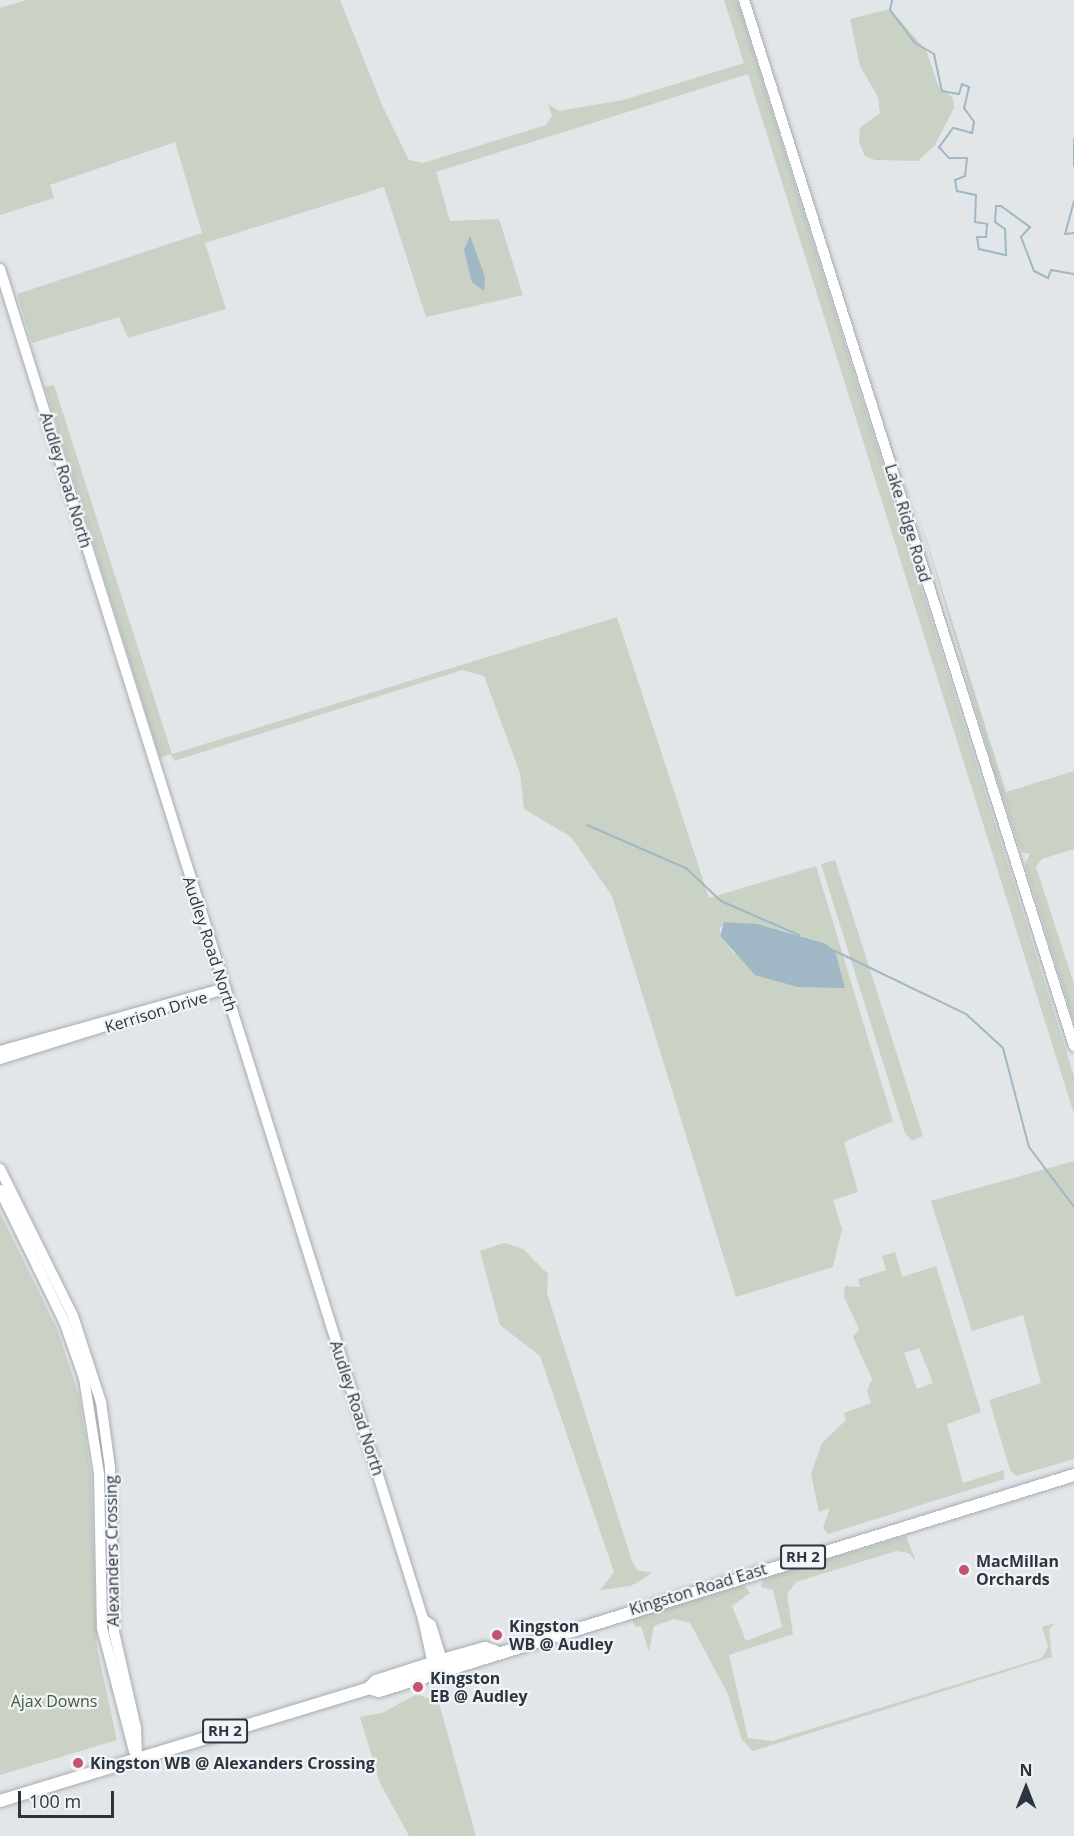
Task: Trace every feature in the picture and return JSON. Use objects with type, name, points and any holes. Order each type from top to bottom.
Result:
[{"type":"main road","name":"Kingston Road East","points":[[0,1801],[137,1757],[495,1651],[1074,1474]]},
{"type":"street","name":"Lake Ridge Road","points":[[744,0],[1074,1046]]},
{"type":"street","name":"Audley Road North","points":[[0,269],[423,1619],[431,1625],[439,1667]]},
{"type":"street","name":"Kerrison Drive","points":[[0,1051],[224,989]]},
{"type":"street","name":"Kerrison Drive","points":[[0,1059],[224,989]]},
{"type":"street","name":"Alexanders Crossing","points":[[0,1169],[73,1316],[101,1402],[110,1468],[114,1632],[136,1728],[137,1757]]},
{"type":"street","name":"Alexanders Crossing","points":[[0,1191],[64,1321],[84,1378],[99,1473],[102,1628],[137,1757]]},
{"type":"green space","points":[[27,0],[340,0],[382,105],[409,160],[423,163],[546,125],[552,116],[548,104],[559,111],[623,100],[744,63],[724,0],[737,0],[1074,1076],[1074,1114],[748,74],[436,172],[450,221],[499,219],[523,295],[426,317],[384,187],[205,243],[226,309],[128,338],[119,317],[32,343],[17,294],[202,233],[175,142],[50,185],[54,198],[0,215],[0,8]]},
{"type":"green space","points":[[890,9],[926,50],[938,85],[953,98],[954,108],[935,145],[918,161],[875,160],[865,156],[859,142],[860,128],[880,113],[878,97],[860,66],[850,19]]},
{"type":"green space","points":[[54,385],[172,754],[617,617],[709,898],[816,866],[893,1121],[844,1142],[858,1192],[833,1200],[842,1229],[833,1267],[736,1297],[612,896],[571,837],[524,809],[520,773],[484,676],[462,670],[174,761],[171,754],[160,758],[45,387]],"holes":[[[758,924],[824,943],[734,954],[720,936],[720,927]]]},
{"type":"green space","points":[[916,506],[1006,792],[1074,771],[1074,849],[1042,859],[1036,867],[1074,984],[1074,1023],[1025,864],[1030,854],[1022,852],[1018,843],[992,764]]},
{"type":"green space","points":[[835,860],[923,1136],[912,1141],[905,1133],[821,864]]},
{"type":"green space","points":[[1074,1161],[1074,1459],[1016,1476],[1010,1470],[989,1400],[1041,1383],[1023,1315],[972,1331],[931,1201]]},
{"type":"green space","name":"Ajax Downs","points":[[0,1213],[57,1329],[79,1396],[91,1475],[97,1648],[117,1740],[0,1775]]},
{"type":"green space","points":[[504,1243],[523,1249],[548,1274],[547,1293],[632,1561],[637,1570],[652,1573],[631,1586],[600,1590],[614,1572],[540,1356],[500,1325],[480,1251]]},
{"type":"green space","points":[[895,1252],[902,1277],[936,1266],[981,1412],[947,1424],[963,1483],[1004,1470],[1004,1479],[828,1534],[823,1528],[830,1508],[819,1512],[811,1474],[822,1443],[846,1420],[844,1413],[871,1403],[867,1391],[872,1379],[853,1337],[859,1329],[844,1297],[845,1286],[860,1287],[858,1279],[886,1270],[882,1256]],"holes":[[[919,1348],[933,1383],[917,1389],[904,1353]]]},
{"type":"green space","points":[[906,1536],[916,1562],[909,1553],[896,1551],[796,1582],[787,1594],[793,1634],[729,1655],[748,1738],[772,1741],[1042,1658],[1048,1647],[1042,1627],[1055,1623],[1049,1630],[1052,1657],[753,1751],[742,1740],[727,1692],[690,1623],[674,1619],[654,1626],[649,1652],[641,1626],[635,1627],[632,1619],[744,1585],[750,1593],[732,1606],[746,1641],[782,1627],[773,1590],[761,1587],[763,1579]]},
{"type":"green space","points":[[417,1694],[439,1703],[476,1836],[409,1836],[380,1783],[360,1717],[382,1713]]},
{"type":"water","points":[[470,236],[485,277],[484,291],[472,282],[464,250]]},
{"type":"water","points":[[724,922],[758,924],[824,943],[835,951],[845,988],[798,987],[755,975],[720,936]]},
{"type":"waterway","points":[[892,0],[890,10],[915,43],[934,54],[942,91],[959,94],[962,84],[969,87],[964,108],[974,122],[972,133],[953,128],[939,147],[949,158],[967,158],[965,176],[955,180],[957,191],[976,195],[975,222],[987,224],[986,237],[977,237],[979,249],[1006,255],[1005,229],[995,222],[996,206],[1001,206],[1030,227],[1021,237],[1034,271],[1048,278],[1051,270],[1074,274]]},
{"type":"waterway","points":[[1074,139],[1074,166]]},
{"type":"waterway","points":[[1074,201],[1065,234],[1074,233]]},
{"type":"waterway","points":[[587,825],[686,868],[721,901],[799,935]]},
{"type":"waterway","points":[[835,951],[966,1014],[1003,1048],[1029,1147],[1074,1207]]},
{"type":"place","name":"MacMillan Orchards","points":[[964,1570]]},
{"type":"place","name":"Kingston WB @ Audley","points":[[497,1635]]},
{"type":"place","name":"Kingston EB @ Audley","points":[[418,1687]]},
{"type":"place","name":"Kingston WB @ Alexanders Crossing","points":[[78,1763]]}]
